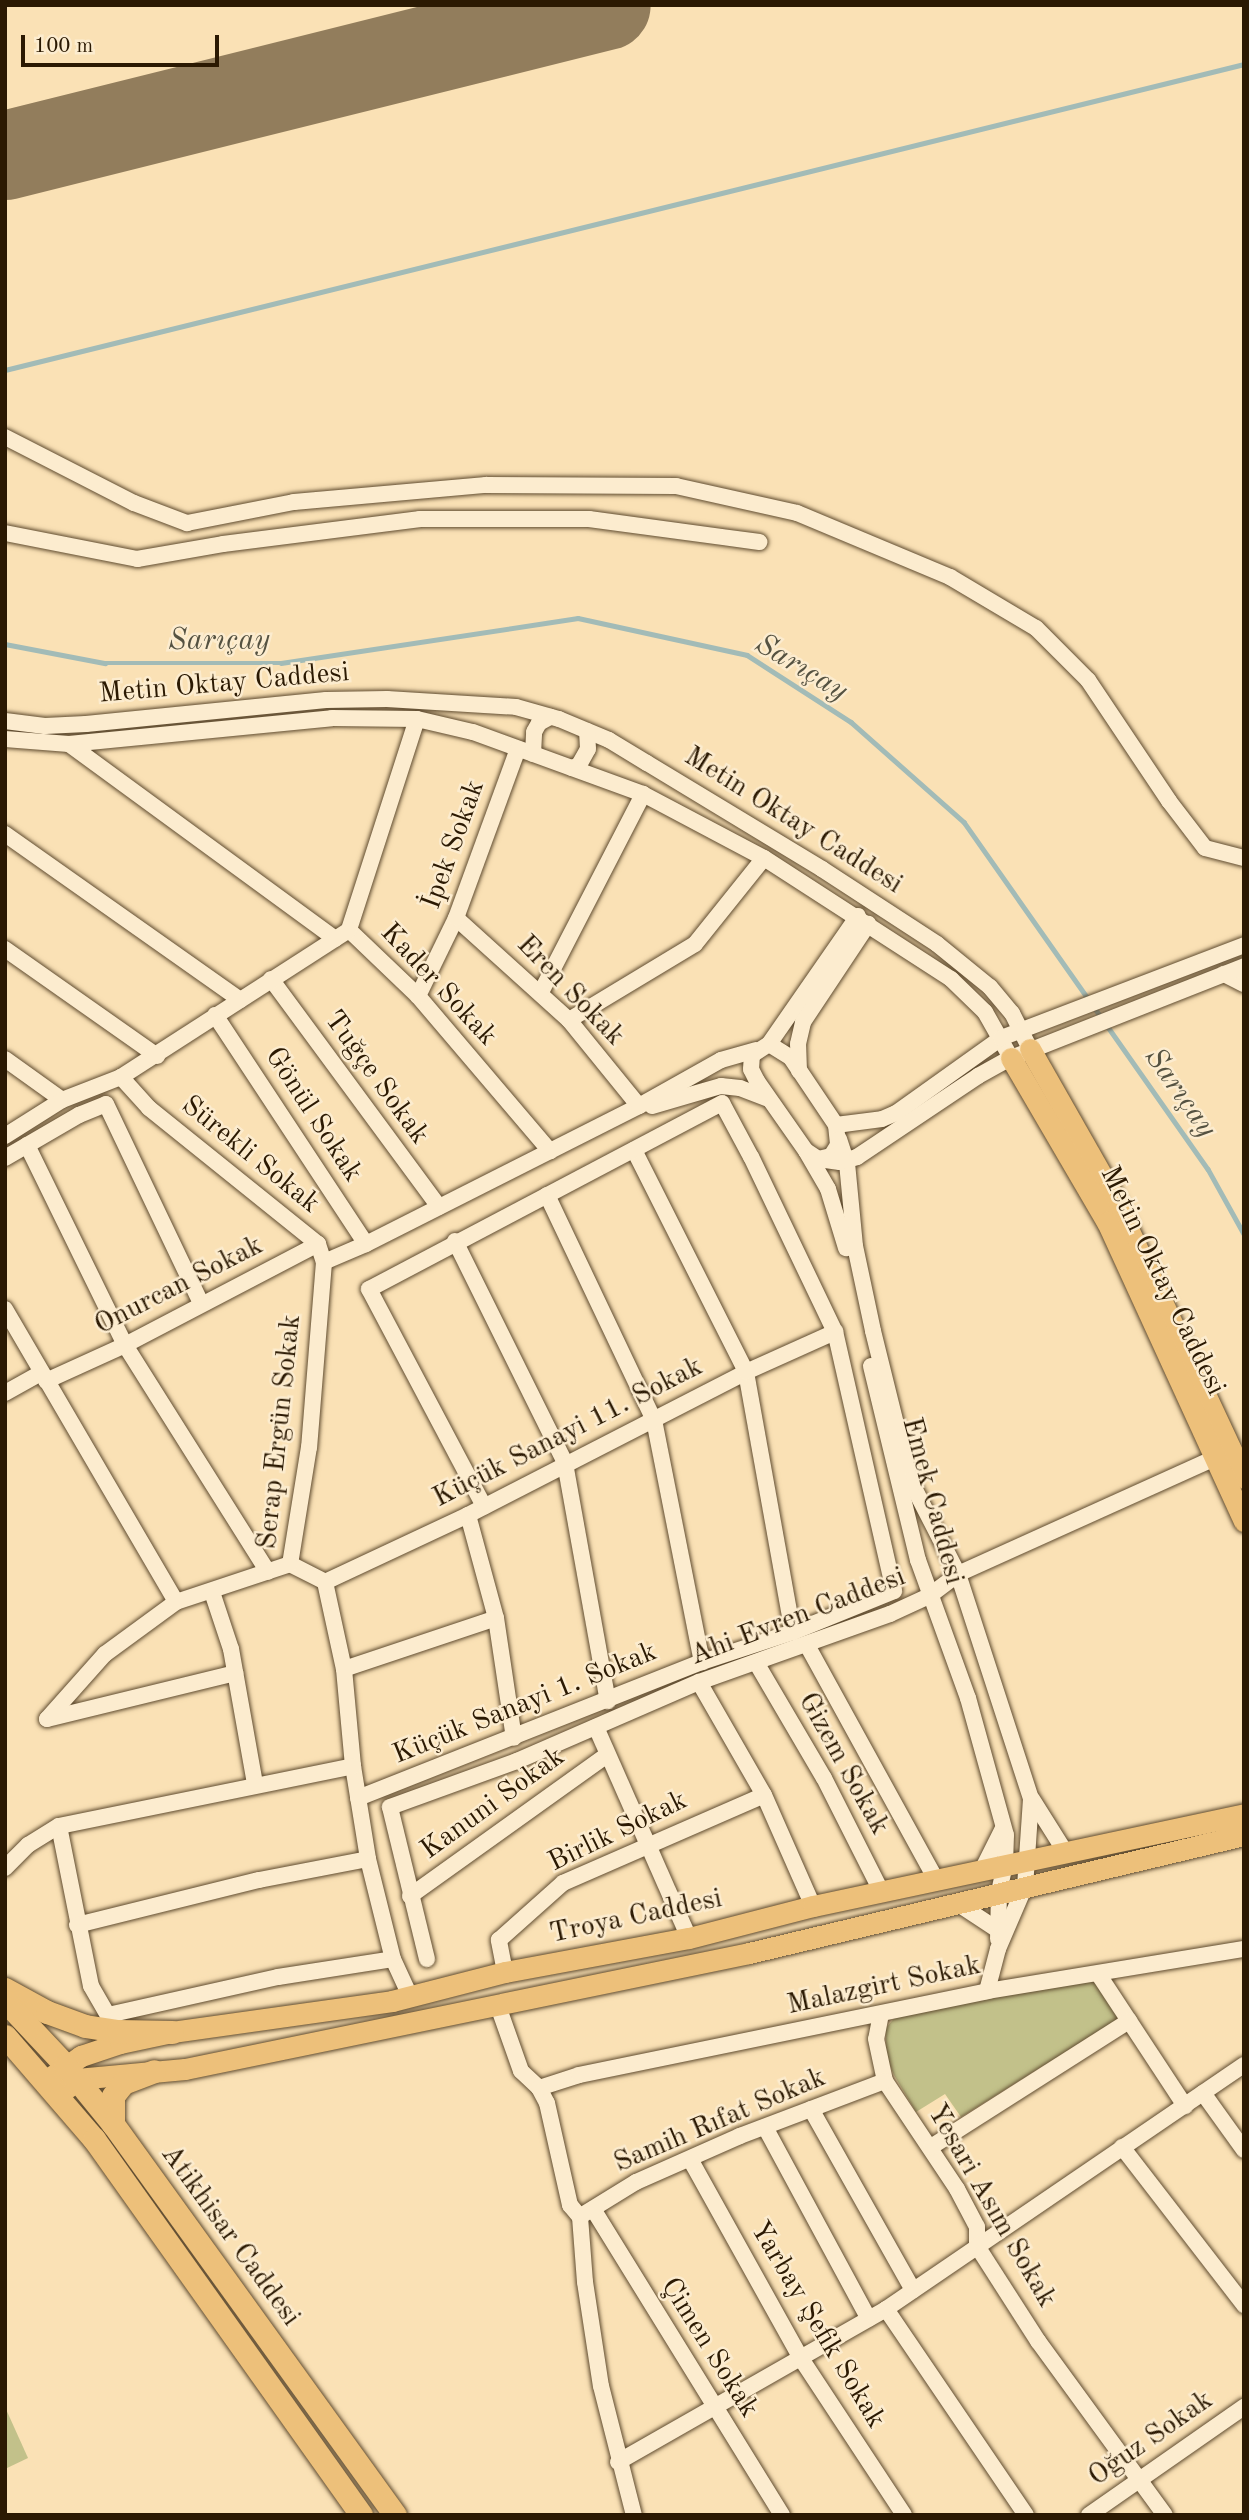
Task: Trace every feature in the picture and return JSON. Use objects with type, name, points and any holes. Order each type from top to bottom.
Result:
[{"type":"highway","points":[[5,1989],[47,2012],[85,2026],[117,2031],[172,2032]]},
{"type":"highway","name":"Atikhisar Caddesi","points":[[5,2001],[71,2072],[113,2124],[395,2515]]},
{"type":"highway","name":"Atikhisar Caddesi","points":[[5,2036],[94,2139],[361,2515]]},
{"type":"highway","points":[[113,2124],[113,2096],[122,2083],[154,2071]]},
{"type":"main road","name":"Metin Oktay Caddesi","points":[[1026,1051],[1244,1521]]},
{"type":"main road","name":"Metin Oktay Caddesi","points":[[1026,1051],[1109,1188],[1244,1478]]},
{"type":"main road","name":"Troya Caddesi","points":[[51,2088],[71,2072],[120,2043],[172,2032],[410,1996],[505,1972],[689,1938],[813,1906],[1244,1814]]},
{"type":"main road","name":"Troya Caddesi","points":[[71,2072],[154,2071],[197,2067],[749,1953],[1244,1835]]},
{"type":"street","points":[[5,437],[134,503],[187,523],[294,502],[486,485],[676,486],[797,513],[950,577],[1036,628],[1088,680],[1169,801],[1205,848],[1244,858]]},
{"type":"street","points":[[5,533],[137,559],[223,544],[420,519],[589,519],[759,542]]},
{"type":"street","name":"Metin Oktay Caddesi","points":[[5,721],[45,726],[86,724],[326,701],[387,699],[516,707],[550,716],[609,740],[822,869],[937,944],[990,987],[1012,1013],[1023,1028],[1026,1051]]},
{"type":"street","name":"İpek Sokak","points":[[418,996],[456,918],[534,732],[539,723],[550,716]]},
{"type":"street","name":"Metin Oktay Caddesi","points":[[5,739],[69,744],[332,718],[417,719],[472,732],[643,794],[764,858],[951,979],[985,1012],[1001,1038],[1026,1051]]},
{"type":"street","name":"Kader Sokak","points":[[417,719],[342,935],[418,996],[550,1151]]},
{"type":"street","points":[[572,768],[579,765],[588,749],[587,731]]},
{"type":"street","points":[[5,1136],[62,1101],[121,1077],[157,1056],[215,1015],[342,935],[69,744]]},
{"type":"street","points":[[541,992],[643,794]]},
{"type":"street","points":[[5,834],[240,1000]]},
{"type":"street","points":[[569,1020],[695,944],[764,858]]},
{"type":"street","name":"Eren Sokak","points":[[456,918],[569,1020],[639,1106]]},
{"type":"street","points":[[318,1244],[324,1262],[366,1244],[639,1106],[721,1060],[762,1047],[863,920]]},
{"type":"street","points":[[799,1071],[798,1044],[803,1022],[863,920]]},
{"type":"street","points":[[812,1155],[824,1159],[836,1152],[837,1132],[896,1113],[1001,1038],[1244,946]]},
{"type":"street","points":[[5,949],[157,1056]]},
{"type":"street","points":[[812,1155],[846,1160],[858,1157],[978,1076],[1026,1051],[1244,966]]},
{"type":"street","points":[[1224,974],[1244,984]]},
{"type":"street","name":"Tuğçe Sokak","points":[[271,979],[439,1208]]},
{"type":"street","name":"Gönül Sokak","points":[[215,1015],[366,1244]]},
{"type":"street","name":"Emek Caddesi","points":[[762,1047],[787,1054],[837,1132],[846,1160],[855,1246],[910,1480],[958,1574],[1031,1799],[1029,1861],[1025,1886],[998,1949],[999,1892],[1005,1864],[1003,1828],[968,1698],[929,1596],[891,1459],[843,1231],[812,1155],[770,1101],[751,1069],[752,1055],[762,1047]]},
{"type":"street","points":[[5,1059],[62,1101]]},
{"type":"street","name":"Sürekli Sokak","points":[[121,1077],[149,1108],[318,1244]]},
{"type":"street","points":[[639,1106],[660,1105],[693,1092],[721,1086],[740,1088],[770,1101]]},
{"type":"street","points":[[484,1506],[369,1289],[455,1241],[722,1103],[751,1157],[835,1332]]},
{"type":"street","points":[[5,1158],[79,1115],[106,1104],[201,1303]]},
{"type":"street","points":[[27,1145],[125,1345],[268,1572]]},
{"type":"street","points":[[634,1150],[746,1372],[793,1632]]},
{"type":"street","points":[[547,1195],[654,1420],[702,1662]]},
{"type":"street","points":[[455,1241],[565,1463],[608,1701]]},
{"type":"street","name":"Onurcan Sokak","points":[[5,1393],[125,1345],[318,1244]]},
{"type":"street","name":"Serap Ergün Sokak","points":[[324,1262],[309,1447],[289,1564],[325,1582]]},
{"type":"street","points":[[5,1309],[176,1602]]},
{"type":"street","name":"Küçük Sanayi 11. Sokak","points":[[325,1582],[468,1515],[746,1372],[835,1332]]},
{"type":"street","name":"Küçük Sanayi 1. Sokak","points":[[358,1798],[702,1662],[793,1632],[894,1591],[835,1332]]},
{"type":"street","name":"Ahi Evren Caddesi","points":[[410,1896],[390,1807],[517,1760],[699,1682],[757,1664],[929,1596],[958,1574],[1215,1458]]},
{"type":"street","points":[[468,1515],[496,1618],[514,1738]]},
{"type":"street","points":[[235,1673],[47,1719],[105,1654],[176,1602],[289,1564]]},
{"type":"street","points":[[325,1582],[344,1669],[353,1766],[368,1859],[393,1959],[410,1996]]},
{"type":"street","points":[[212,1592],[231,1649],[255,1784]]},
{"type":"street","points":[[344,1669],[496,1618]]},
{"type":"street","points":[[807,1645],[937,1881]]},
{"type":"street","name":"Gizem Sokak","points":[[757,1664],[824,1778],[881,1891]]},
{"type":"street","points":[[699,1682],[764,1795],[813,1906]]},
{"type":"street","points":[[596,1727],[689,1938]]},
{"type":"street","name":"Kanuni Sokak","points":[[410,1896],[607,1755]]},
{"type":"street","points":[[5,1868],[28,1845],[59,1826],[353,1766]]},
{"type":"street","name":"Birlik Sokak","points":[[505,1972],[499,1940],[562,1883],[764,1795]]},
{"type":"street","points":[[1031,1799],[1066,1853]]},
{"type":"street","points":[[59,1826],[90,1986],[108,2015],[278,1977],[393,1959]]},
{"type":"street","points":[[982,1870],[1003,1828]]},
{"type":"street","points":[[77,1925],[259,1880],[368,1859]]},
{"type":"street","points":[[410,1896],[427,1959]]},
{"type":"street","points":[[957,1903],[998,1930]]},
{"type":"street","points":[[987,1991],[998,1949]]},
{"type":"street","name":"Malazgirt Sokak","points":[[538,2088],[579,2074],[987,1991],[1099,1975],[1244,1949]]},
{"type":"street","points":[[1099,1975],[1185,2106]]},
{"type":"street","points":[[498,2006],[521,2071],[538,2088],[547,2104],[570,2205],[586,2213],[589,2310],[618,2462],[634,2515]]},
{"type":"street","name":"Yesari Asım Sokak","points":[[881,2014],[876,2039],[885,2081],[931,2147],[977,2227],[977,2246],[1038,2341],[1165,2515]]},
{"type":"street","points":[[931,2147],[1129,2021]]},
{"type":"street","points":[[618,2462],[714,2404],[886,2309],[1244,2066]]},
{"type":"street","name":"Samih Rıfat Sokak","points":[[586,2213],[636,2182],[765,2127],[885,2081]]},
{"type":"street","points":[[1203,2093],[1244,2150]]},
{"type":"street","points":[[811,2109],[913,2290]]},
{"type":"street","points":[[765,2127],[869,2319]]},
{"type":"street","points":[[1122,2147],[1244,2305]]},
{"type":"street","name":"Yarbay Şefik Sokak","points":[[690,2159],[800,2357],[904,2515]]},
{"type":"street","name":"Çimen Sokak","points":[[586,2213],[714,2404],[782,2515]]},
{"type":"street","points":[[886,2309],[1026,2515]]},
{"type":"street","name":"Oğuz Sokak","points":[[1089,2515],[1244,2407]]},
{"type":"shaded area","points":[[1096,1980],[1121,2017],[961,2117],[945,2094],[916,2112],[886,2056],[886,2028],[897,2015]]},
{"type":"shaded area","points":[[5,2407],[28,2458],[5,2469]]},
{"type":"waterway","points":[[5,370],[1244,64]]},
{"type":"waterway","name":"Sarıçay","points":[[5,644],[105,663],[281,663],[578,618],[747,655],[851,722],[964,822],[1208,1169],[1244,1234]]},
{"type":"runway","points":[[5,155],[606,5]]}]
